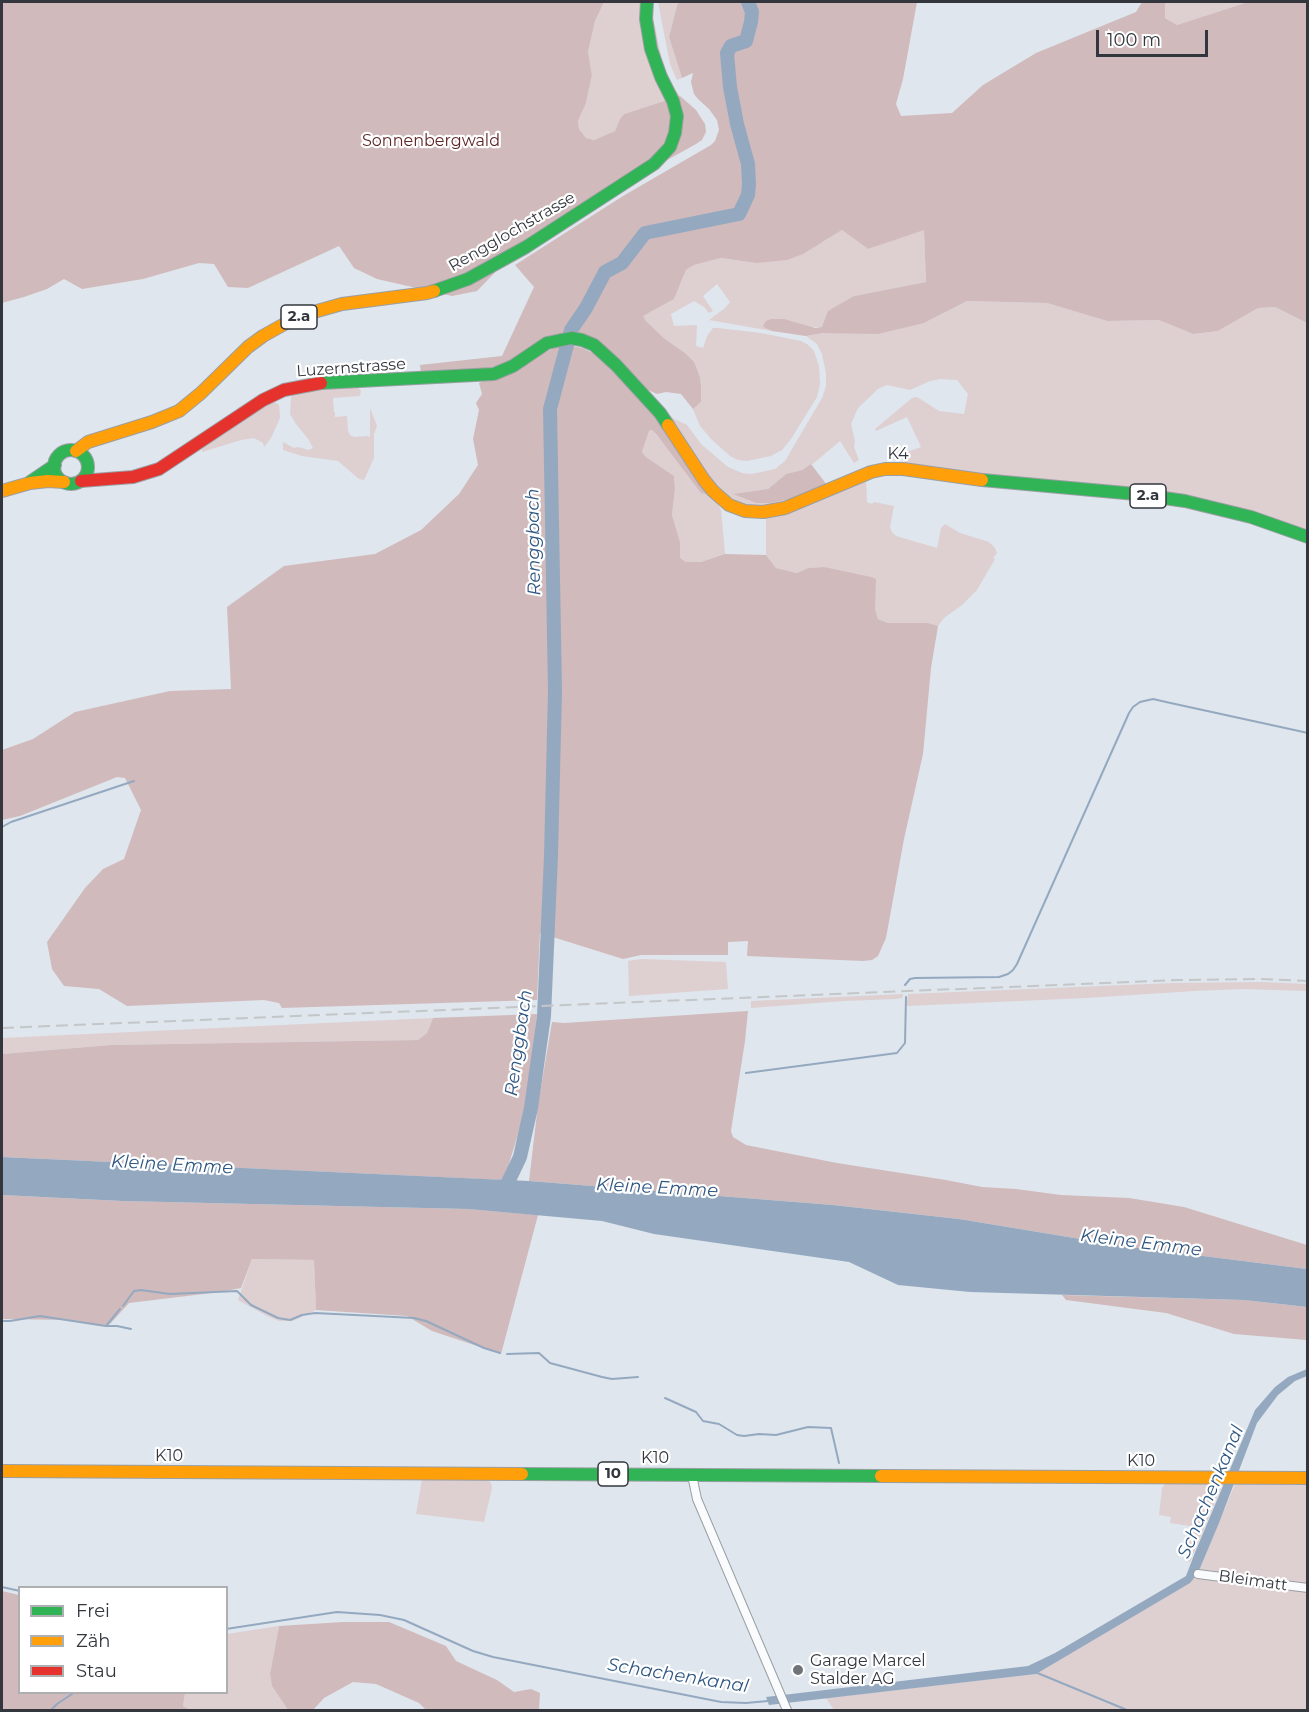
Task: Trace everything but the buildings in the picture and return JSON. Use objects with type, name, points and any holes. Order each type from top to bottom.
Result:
[{"type":"main road","name":"Rengglochstrasse","points":[[76,452],[88,442],[179,411],[248,347],[288,322],[342,304],[441,290],[468,279],[526,247],[654,164],[670,147],[677,116],[651,49],[646,19],[647,2]]},
{"type":"main road","name":"K4","points":[[566,338],[588,342],[600,349],[651,402],[713,491],[729,505],[745,511],[763,512],[785,508],[871,472],[903,469],[1006,483],[1171,499],[1236,513],[1308,537]]},
{"type":"main road","name":"Luzernstrasse","points":[[81,481],[138,476],[167,465],[254,406],[284,390],[312,384],[488,375],[506,369],[547,343],[566,338]]},
{"type":"main road","points":[[2,491],[30,483],[48,481],[72,484],[81,481],[87,473],[89,451],[97,439]]},
{"type":"main road","points":[[64,482],[57,475],[55,465],[58,457],[66,451],[81,454],[87,462],[118,477]]},
{"type":"main road","points":[[30,483],[55,465]]},
{"type":"main road","name":"K10","points":[[2,1471],[1308,1478]]},
{"type":"street","points":[[692,1475],[697,1499],[786,1708]]},
{"type":"street","name":"Bleimatt","points":[[1198,1574],[1308,1588]]},
{"type":"shaded area","points":[[604,2],[650,2],[664,70],[670,84],[680,96],[624,114],[615,131],[594,140],[586,138],[579,129],[578,121],[586,103],[592,75],[588,52],[595,21]]},
{"type":"shaded area","points":[[658,2],[678,2],[669,37],[682,78],[677,80],[670,64]]},
{"type":"shaded area","points":[[1165,2],[1248,2],[1177,25],[1165,18]]},
{"type":"shaded area","points":[[924,229],[926,282],[854,296],[822,327],[765,328],[772,331],[709,320],[730,302],[717,284],[703,296],[713,311],[709,313],[694,301],[671,314],[674,326],[697,325],[696,346],[703,348],[713,328],[761,333],[807,344],[814,351],[819,366],[820,384],[817,397],[782,450],[771,456],[747,461],[738,460],[712,440],[700,426],[693,409],[701,402],[700,376],[685,353],[665,339],[642,316],[674,299],[686,270],[694,265],[721,258],[756,263],[823,242],[842,230],[868,249]]},
{"type":"shaded area","points":[[967,301],[1047,303],[1107,321],[1159,320],[1193,334],[1218,331],[1258,308],[1275,307],[1307,323],[1307,533],[1252,514],[907,464],[902,459],[894,458],[921,447],[907,417],[876,431],[875,429],[912,398],[917,397],[939,411],[964,414],[968,394],[957,380],[930,381],[910,390],[887,385],[878,389],[858,408],[851,424],[854,447],[859,460],[854,463],[840,441],[814,463],[802,470],[786,474],[768,489],[734,494],[756,503],[771,503],[801,497],[763,507],[738,504],[718,490],[665,411],[674,419],[687,425],[701,444],[728,467],[742,473],[752,474],[775,469],[785,461],[822,398],[826,386],[822,354],[817,344],[806,336],[924,323]]},
{"type":"shaded area","points":[[358,387],[361,391],[360,396],[333,398],[335,417],[347,416],[350,435],[370,437],[370,408],[377,426],[374,434],[374,458],[364,480],[359,479],[338,461],[302,456],[283,450],[283,442],[294,448],[309,450],[313,448],[290,414],[291,397],[296,392]]},
{"type":"shaded area","points":[[273,401],[279,405],[280,418],[264,447],[263,443],[254,438],[202,452],[202,449]]},
{"type":"shaded area","points":[[652,430],[716,501],[721,510],[725,554],[701,562],[686,562],[679,558],[680,542],[672,515],[674,476],[642,452],[649,431]]},
{"type":"shaded area","points":[[866,479],[867,502],[894,506],[890,527],[896,536],[937,548],[941,528],[945,524],[960,533],[989,542],[995,548],[997,553],[993,558],[995,559],[977,590],[944,618],[938,626],[928,623],[888,623],[878,619],[875,609],[824,567],[808,568],[797,573],[776,568],[766,555],[766,516]]},
{"type":"shaded area","points":[[641,959],[726,962],[728,989],[629,996],[628,961]]},
{"type":"shaded area","points":[[1174,983],[1307,984],[1307,991],[1242,989],[907,1006],[908,994]]},
{"type":"shaded area","points":[[903,994],[902,998],[896,999],[751,1008],[751,1001]]},
{"type":"shaded area","points":[[433,1018],[427,1033],[418,1040],[111,1045],[2,1054],[2,1038]]},
{"type":"shaded area","points":[[252,1259],[314,1260],[316,1310],[293,1321],[279,1321],[238,1300]]},
{"type":"shaded area","points":[[422,1479],[487,1479],[492,1488],[484,1522],[416,1514]]},
{"type":"shaded area","points":[[1165,1484],[1223,1484],[1190,1562],[1186,1561],[1190,1526],[1170,1523],[1171,1517],[1159,1515],[1162,1488]]},
{"type":"shaded area","points":[[1235,1484],[1307,1485],[1307,1586],[1198,1573]]},
{"type":"shaded area","points":[[1196,1576],[1307,1590],[1307,1710],[834,1710],[826,1698],[1036,1674]]},
{"type":"shaded area","points":[[279,1626],[270,1674],[272,1686],[288,1710],[190,1710],[183,1706],[185,1694],[228,1694],[228,1634]]},
{"type":"green space","name":"Sonnenbergwald","points":[[2,2],[604,2],[595,21],[588,52],[592,75],[586,103],[578,121],[579,129],[586,138],[594,140],[615,131],[624,114],[680,96],[696,110],[705,124],[706,132],[702,140],[696,144],[651,169],[509,258],[477,291],[452,296],[377,279],[354,268],[339,246],[248,288],[228,287],[214,264],[199,263],[143,279],[82,289],[64,279],[47,289],[2,303]]},
{"type":"green space","points":[[678,2],[917,2],[903,79],[896,104],[901,116],[952,113],[983,85],[1036,53],[1136,12],[1142,2],[1165,2],[1165,18],[1177,25],[1248,2],[1307,2],[1307,323],[1275,307],[1258,308],[1218,331],[1193,334],[1159,320],[1107,321],[1047,303],[967,301],[924,323],[878,334],[823,333],[806,336],[765,328],[763,326],[766,321],[771,319],[784,319],[815,328],[822,327],[828,311],[854,296],[926,282],[924,230],[868,249],[842,230],[803,254],[787,260],[756,263],[721,258],[694,265],[686,270],[674,299],[643,316],[665,339],[694,362],[700,377],[701,402],[693,409],[681,394],[666,392],[657,394],[646,389],[578,334],[500,367],[421,372],[420,365],[502,356],[534,287],[515,265],[715,141],[719,130],[717,120],[694,94],[691,82],[693,73],[682,78],[669,37]]},
{"type":"green space","points":[[568,345],[597,355],[646,402],[710,495],[701,493],[657,435],[652,430],[649,431],[642,452],[674,476],[672,515],[680,542],[680,558],[686,562],[701,562],[725,554],[766,555],[776,568],[797,573],[808,568],[824,567],[871,577],[876,579],[875,609],[878,619],[888,623],[928,623],[938,626],[931,668],[923,754],[904,839],[886,938],[878,956],[872,960],[863,961],[747,956],[748,941],[728,942],[728,955],[641,955],[623,959],[540,933],[537,1000],[282,1008],[279,1003],[264,1000],[127,1006],[99,989],[64,986],[52,969],[47,942],[85,888],[103,869],[124,859],[141,810],[125,778],[117,777],[20,816],[2,820],[2,750],[33,739],[75,712],[170,691],[231,689],[227,607],[284,566],[375,554],[421,530],[459,494],[478,465],[473,439],[479,410],[476,403],[482,394],[479,383],[554,348]]},
{"type":"green space","points":[[811,464],[827,485],[801,497],[771,503],[756,503],[733,494],[768,489],[786,474],[802,470]]},
{"type":"green space","points":[[748,1011],[731,1131],[733,1137],[746,1145],[982,1187],[1061,1195],[1129,1198],[1184,1207],[1307,1245],[1307,1269],[1123,1246],[959,1219],[833,1205],[529,1181],[538,1105],[552,1022]]},
{"type":"green space","points":[[537,1014],[526,1108],[504,1180],[2,1157],[2,1054],[111,1045],[418,1040],[427,1033],[433,1018]]},
{"type":"green space","points":[[2,1195],[122,1201],[468,1209],[538,1215],[501,1354],[432,1331],[407,1316],[316,1310],[314,1260],[252,1259],[241,1288],[129,1303],[110,1324],[99,1326],[72,1320],[2,1319]]},
{"type":"green space","points":[[1062,1295],[1244,1300],[1307,1307],[1307,1340],[1234,1334],[1166,1313],[1066,1300]]},
{"type":"green space","points":[[2,1591],[18,1595],[18,1694],[185,1694],[183,1706],[190,1710],[2,1710]]},
{"type":"green space","points":[[389,1622],[446,1646],[456,1661],[497,1680],[514,1692],[531,1689],[540,1693],[539,1710],[426,1710],[419,1703],[376,1684],[353,1682],[324,1698],[313,1710],[288,1710],[272,1686],[270,1674],[279,1626]]},
{"type":"water","name":"Kleine Emme","points":[[2,1157],[529,1181],[833,1205],[959,1219],[1123,1246],[1307,1269],[1307,1307],[1244,1300],[970,1292],[898,1285],[849,1262],[654,1234],[602,1221],[468,1209],[122,1201],[2,1195]]},
{"type":"water","points":[[1307,1369],[1307,1376],[1295,1381],[1278,1395],[1257,1423],[1219,1523],[1198,1573],[1190,1583],[1036,1674],[769,1705],[766,1697],[1028,1666],[1055,1653],[1186,1576],[1255,1410],[1275,1387],[1288,1377]]},
{"type":"waterway","name":"Renggbach","points":[[502,1195],[520,1157],[531,1108],[544,1016],[555,691],[550,409],[571,330],[586,308],[605,272],[622,263],[645,233],[739,214],[748,195],[748,164],[737,124],[727,53],[731,46],[746,41],[752,12],[748,2]]},
{"type":"waterway","points":[[905,985],[910,979],[915,978],[999,977],[1013,970],[1129,713],[1140,702],[1153,699],[1308,733]]},
{"type":"waterway","points":[[2,827],[134,781]]},
{"type":"waterway","points":[[746,1073],[897,1053],[905,1043],[906,997]]},
{"type":"waterway","points":[[123,1306],[134,1291],[141,1290],[170,1294],[237,1291],[251,1305],[278,1318],[290,1320],[315,1313],[414,1318],[500,1353]]},
{"type":"waterway","points":[[2,1321],[40,1316],[106,1326],[120,1309]]},
{"type":"waterway","points":[[107,1326],[131,1329]]},
{"type":"waterway","points":[[507,1354],[539,1353],[550,1363],[602,1377],[612,1379],[638,1377]]},
{"type":"waterway","points":[[665,1398],[696,1412],[703,1421],[719,1424],[737,1435],[776,1435],[808,1427],[831,1428],[839,1463]]},
{"type":"waterway","name":"Schachenkanal","points":[[2,1587],[18,1591]]},
{"type":"waterway","name":"Schachenkanal","points":[[228,1629],[337,1612],[380,1615],[404,1620],[473,1651],[493,1657],[721,1702],[768,1701]]},
{"type":"waterway","points":[[1035,1672],[1127,1710]]},
{"type":"waterway","points":[[51,1710],[72,1694]]},
{"type":"railway","points":[[2,1028],[1179,980],[1308,981]]},
{"type":"traffic: fast","points":[[434,291],[468,279],[526,247],[654,164],[670,147],[677,116],[651,49],[646,19],[647,2]]},
{"type":"traffic: fast","points":[[321,383],[494,374],[513,366],[547,343],[571,338],[594,345],[616,365],[660,413],[668,425]]},
{"type":"traffic: fast","points":[[71,450],[83,455],[88,467],[83,479],[71,484],[59,479],[54,467],[59,455],[71,450]]},
{"type":"traffic: fast","points":[[30,482],[55,465]]},
{"type":"traffic: fast","points":[[982,480],[1136,494],[1185,501],[1251,517],[1308,537]]},
{"type":"traffic: fast","points":[[522,1474],[881,1476]]},
{"type":"traffic: slow","points":[[76,451],[88,442],[179,411],[248,347],[288,322],[342,304],[434,291]]},
{"type":"traffic: slow","points":[[668,425],[713,491],[729,505],[745,511],[763,512],[785,508],[871,472],[885,469],[903,469],[982,480]]},
{"type":"traffic: slow","points":[[2,491],[30,483],[64,482]]},
{"type":"traffic: slow","points":[[2,1471],[522,1474]]},
{"type":"traffic: slow","points":[[881,1476],[1308,1478]]},
{"type":"traffic: jam","points":[[81,481],[133,477],[159,469],[263,400],[284,390],[321,383]]},
{"type":"place","name":"Garage Marcel Stalder AG","points":[[798,1670]]}]
